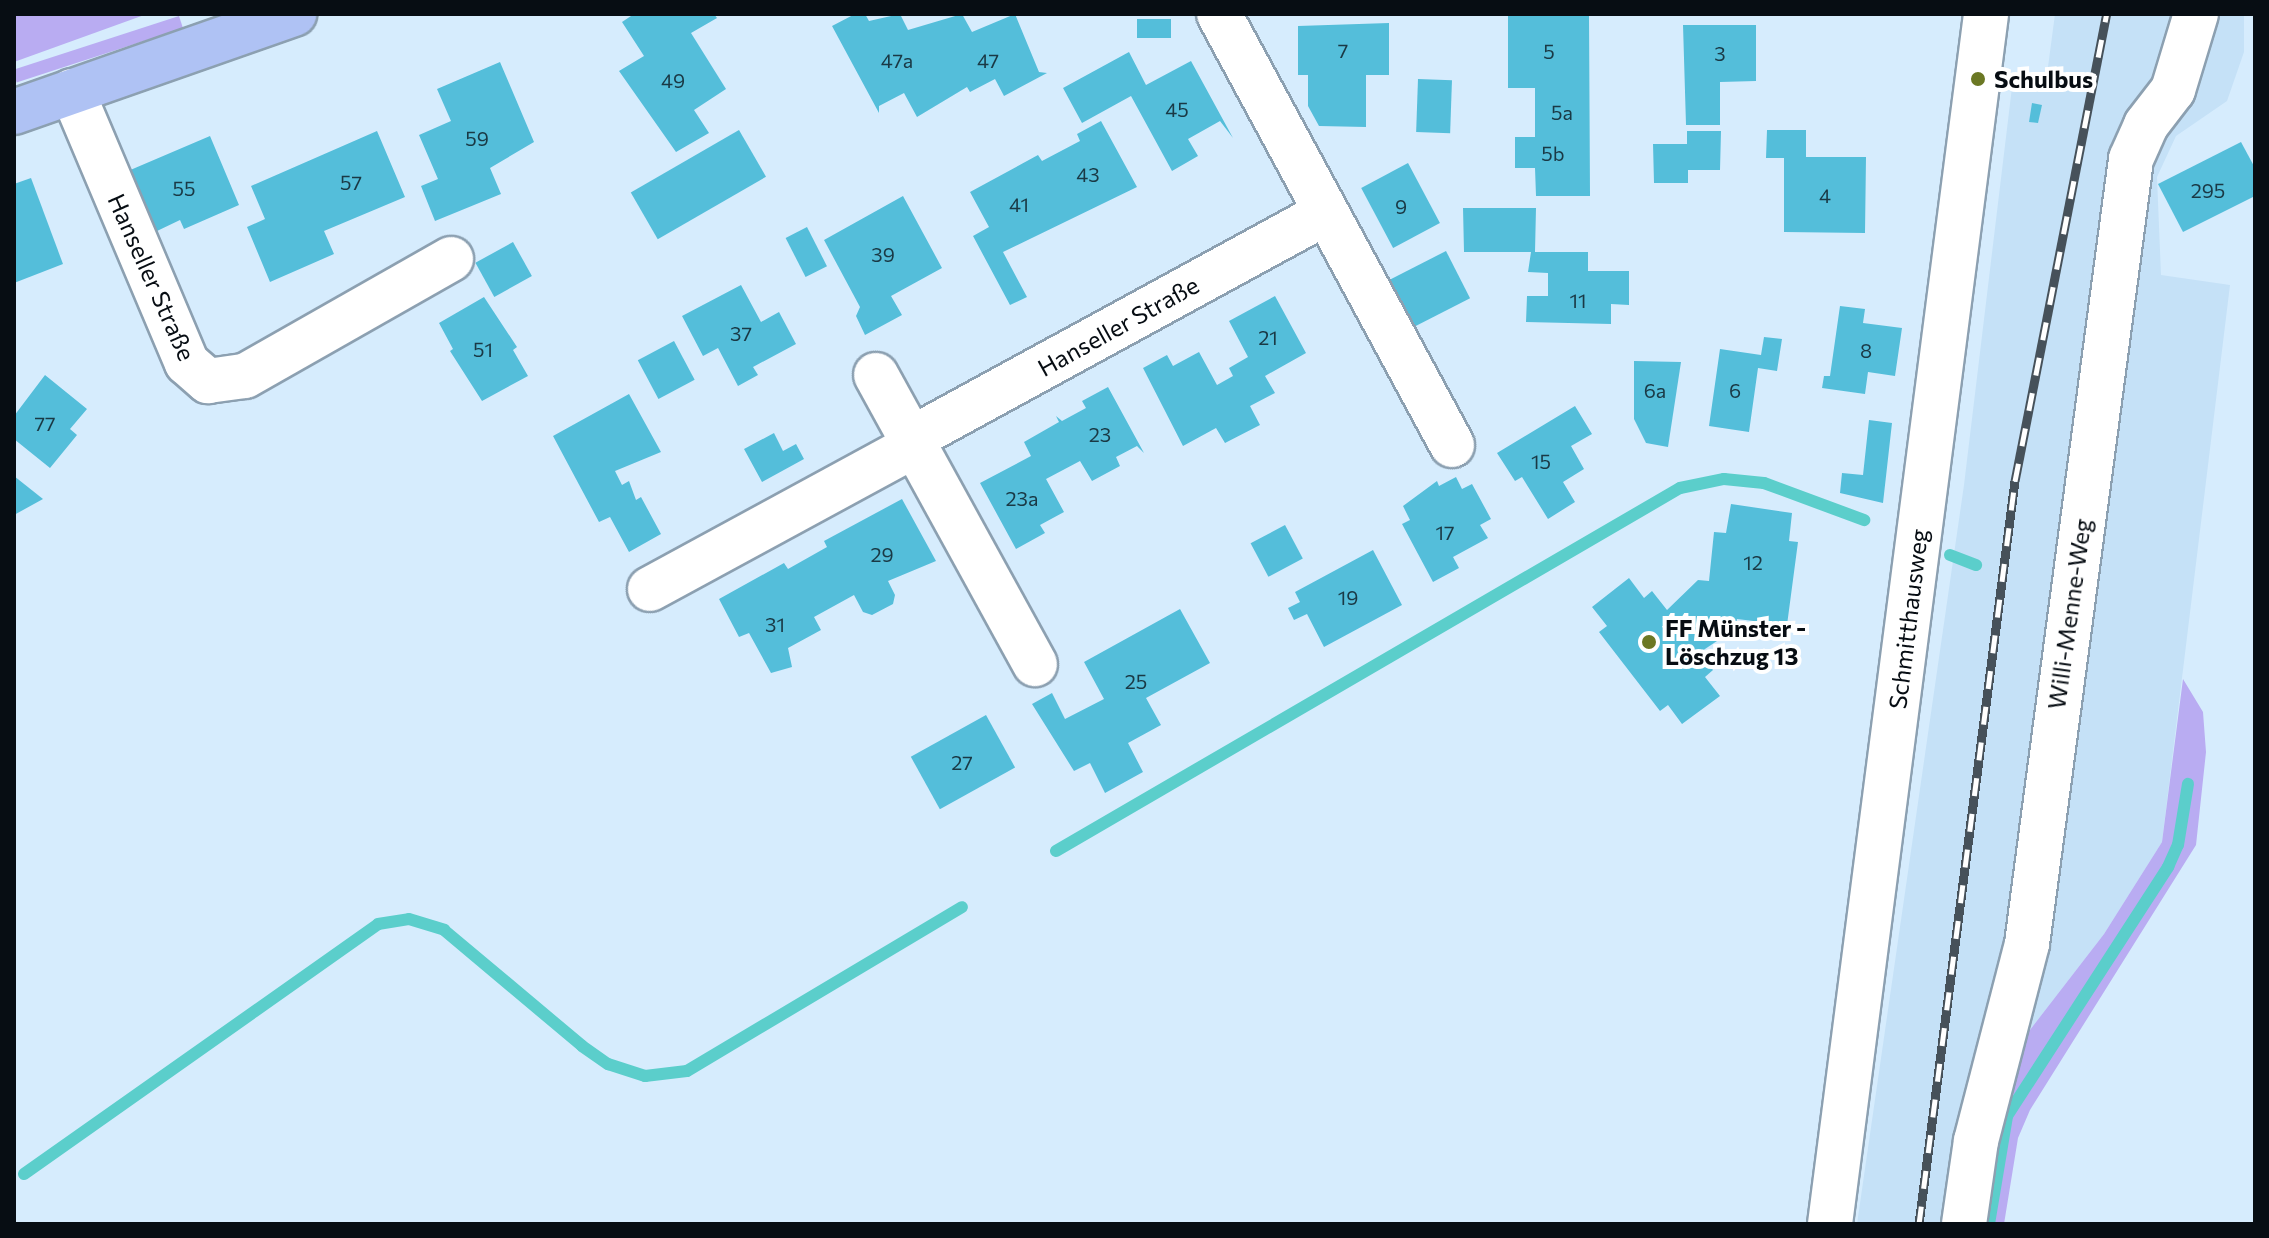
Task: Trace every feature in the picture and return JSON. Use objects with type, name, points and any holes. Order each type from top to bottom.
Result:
[{"type":"main road","points":[[14,112],[294,14]]},
{"type":"street","points":[[1219,14],[1452,445]]},
{"type":"street","name":"Schmitthausweg","points":[[1830,1224],[1986,14]]},
{"type":"street","name":"Willi-Menne-Weg","points":[[1964,1224],[1976,1141],[2027,944],[2131,159],[2146,125],[2173,90],[2196,14]]},
{"type":"street","name":"Hanseller Straße","points":[[72,91],[187,363],[208,381],[245,376],[451,259]]},
{"type":"street","name":"Hanseller Straße","points":[[650,589],[1325,213]]},
{"type":"street","points":[[876,375],[1035,664]]},
{"type":"shaded area","points":[[14,14],[147,14],[14,62]]},
{"type":"shaded area","points":[[2055,14],[2244,14],[2244,52],[2227,101],[2176,136],[2157,177],[2161,275],[2230,285],[2162,842],[2104,934],[2016,1048],[2005,947],[1967,1083],[1946,1224],[1857,1224],[1964,485],[2013,79],[2046,82]]},
{"type":"shaded area","points":[[179,16],[183,28],[17,82],[14,70]]},
{"type":"shaded area","points":[[2183,679],[2203,712],[2206,752],[2196,845],[2030,1110],[2018,1138],[2004,1224],[1972,1224],[2016,1048],[2104,934],[2162,842]]},
{"type":"building","points":[[634,14],[714,14],[717,18],[691,33],[726,89],[694,110],[709,133],[676,152],[619,71],[644,56],[622,22]]},
{"type":"building","points":[[855,14],[865,14],[869,21],[900,14],[908,30],[962,14],[972,32],[1015,14],[1039,72],[1047,73],[1004,96],[995,79],[970,92],[967,87],[917,117],[904,93],[879,106],[879,113],[832,26]]},
{"type":"building","points":[[1508,14],[1589,14],[1590,196],[1536,196],[1535,168],[1515,168],[1515,137],[1535,137],[1535,88],[1508,88]]},
{"type":"building","points":[[1137,19],[1171,19],[1171,38],[1137,38]]},
{"type":"building","points":[[1389,23],[1389,75],[1366,75],[1366,127],[1319,126],[1308,106],[1308,75],[1298,75],[1298,26]]},
{"type":"building","points":[[1683,25],[1756,25],[1756,81],[1720,82],[1720,125],[1686,125]]},
{"type":"building","points":[[1129,52],[1146,85],[1191,61],[1233,138],[1220,121],[1188,139],[1198,156],[1172,171],[1131,96],[1082,123],[1063,88]]},
{"type":"building","points":[[500,62],[534,142],[490,168],[501,194],[435,221],[421,186],[438,179],[419,135],[451,121],[437,89]]},
{"type":"building","points":[[1418,79],[1452,80],[1450,133],[1416,132]]},
{"type":"building","points":[[2032,103],[2042,105],[2038,123],[2029,122]]},
{"type":"building","points":[[1101,121],[1137,187],[1003,252],[1027,297],[1010,305],[973,236],[989,227],[970,192],[1038,155],[1042,161],[1080,141],[1077,134]]},
{"type":"building","points":[[739,130],[766,177],[658,239],[631,192]]},
{"type":"building","points":[[1767,130],[1806,130],[1806,157],[1866,157],[1865,233],[1784,232],[1784,158],[1766,158]]},
{"type":"building","points":[[377,131],[405,197],[324,231],[334,254],[270,282],[247,227],[265,219],[251,186]]},
{"type":"building","points":[[1687,131],[1721,131],[1720,170],[1688,170],[1688,183],[1654,183],[1653,144],[1687,144]]},
{"type":"building","points":[[210,136],[239,205],[184,229],[180,220],[157,231],[162,251],[128,171]]},
{"type":"building","points":[[2241,142],[2255,168],[2255,196],[2183,232],[2158,184]]},
{"type":"building","points":[[1408,163],[1440,223],[1393,248],[1361,188]]},
{"type":"building","points":[[31,178],[63,264],[14,283],[14,184]]},
{"type":"building","points":[[903,196],[942,268],[891,296],[902,315],[865,335],[856,316],[860,307],[824,240]]},
{"type":"building","points":[[1463,208],[1536,208],[1535,252],[1588,252],[1588,271],[1629,271],[1629,305],[1611,304],[1611,324],[1526,322],[1527,296],[1548,296],[1548,273],[1528,272],[1531,252],[1464,252]]},
{"type":"building","points":[[807,227],[827,266],[806,277],[786,238]]},
{"type":"building","points":[[513,242],[532,276],[494,297],[475,263]]},
{"type":"building","points":[[1446,251],[1470,298],[1410,329],[1386,281]]},
{"type":"building","points":[[741,285],[761,322],[779,312],[796,344],[753,367],[758,375],[738,386],[718,348],[703,356],[682,316]]},
{"type":"building","points":[[1275,296],[1306,353],[1265,376],[1275,393],[1250,406],[1260,425],[1225,443],[1216,428],[1183,446],[1143,368],[1167,355],[1173,366],[1199,352],[1217,385],[1233,376],[1229,368],[1248,357],[1229,321]]},
{"type":"building","points":[[484,297],[517,347],[513,350],[528,376],[482,401],[450,351],[453,349],[439,323]]},
{"type":"building","points":[[1840,306],[1865,309],[1863,323],[1902,328],[1895,376],[1868,372],[1865,394],[1822,388],[1824,376],[1830,376]]},
{"type":"building","points":[[1764,337],[1782,339],[1777,371],[1758,368],[1749,432],[1709,426],[1720,349],[1761,355]]},
{"type":"building","points":[[674,341],[695,380],[658,399],[638,360]]},
{"type":"building","points":[[1634,361],[1681,362],[1668,447],[1646,443],[1634,419]]},
{"type":"building","points":[[45,375],[87,409],[70,429],[77,435],[50,468],[14,439],[14,416]]},
{"type":"building","points":[[1108,387],[1144,453],[1137,446],[1116,457],[1120,466],[1092,481],[1080,461],[1046,479],[1064,512],[1040,525],[1045,533],[1016,549],[980,483],[1031,456],[1024,442],[1059,422],[1056,416],[1062,421],[1086,408],[1082,401]]},
{"type":"building","points":[[629,394],[661,452],[615,471],[622,485],[629,481],[636,500],[641,497],[661,534],[629,552],[610,517],[599,522],[553,436]]},
{"type":"building","points":[[1575,406],[1592,434],[1571,446],[1584,469],[1563,482],[1575,502],[1548,519],[1522,477],[1515,481],[1497,453]]},
{"type":"building","points":[[1869,420],[1892,423],[1883,503],[1840,493],[1842,473],[1863,475]]},
{"type":"building","points":[[774,433],[783,451],[796,444],[804,459],[762,482],[744,449]]},
{"type":"building","points":[[14,476],[43,499],[14,515]]},
{"type":"building","points":[[1456,477],[1462,489],[1472,484],[1491,519],[1480,525],[1488,538],[1453,557],[1459,568],[1433,582],[1402,524],[1410,520],[1403,506],[1437,481],[1439,486]]},
{"type":"building","points":[[902,499],[936,561],[888,581],[895,595],[893,604],[872,615],[863,612],[854,595],[814,617],[821,630],[788,648],[792,667],[771,673],[749,633],[739,637],[719,599],[784,563],[788,569],[827,547],[824,541]]},
{"type":"building","points":[[1731,504],[1792,513],[1789,541],[1798,542],[1787,625],[1737,619],[1735,629],[1699,653],[1713,670],[1705,677],[1720,696],[1682,724],[1668,705],[1660,711],[1599,632],[1607,626],[1592,607],[1629,578],[1644,598],[1652,591],[1667,610],[1698,580],[1709,581],[1714,532],[1726,533]]},
{"type":"building","points":[[1285,525],[1303,559],[1268,577],[1251,543]]},
{"type":"building","points":[[1373,550],[1402,605],[1324,647],[1307,614],[1294,620],[1288,608],[1300,602],[1295,592]]},
{"type":"building","points":[[1180,609],[1210,663],[1146,698],[1161,725],[1128,743],[1143,772],[1105,793],[1090,763],[1074,771],[1032,704],[1052,693],[1065,719],[1104,699],[1084,662]]},
{"type":"building","points":[[986,715],[1015,767],[940,809],[911,757]]},
{"type":"waterway","points":[[1056,851],[1680,488],[1724,479],[1764,483],[1864,520]]},
{"type":"waterway","points":[[1950,555],[1976,565]]},
{"type":"waterway","points":[[1989,1224],[2007,1116],[2168,867],[2178,845],[2188,784]]},
{"type":"waterway","points":[[24,1174],[378,924],[409,919],[444,930],[582,1046],[608,1064],[645,1076],[687,1071],[962,907]]},
{"type":"railway","points":[[1919,1224],[2015,481],[2107,14]]},
{"type":"place","name":"Schulbus","points":[[1978,79]]},
{"type":"place","name":"FF Münster - Löschzug 13","points":[[1649,642]]}]
